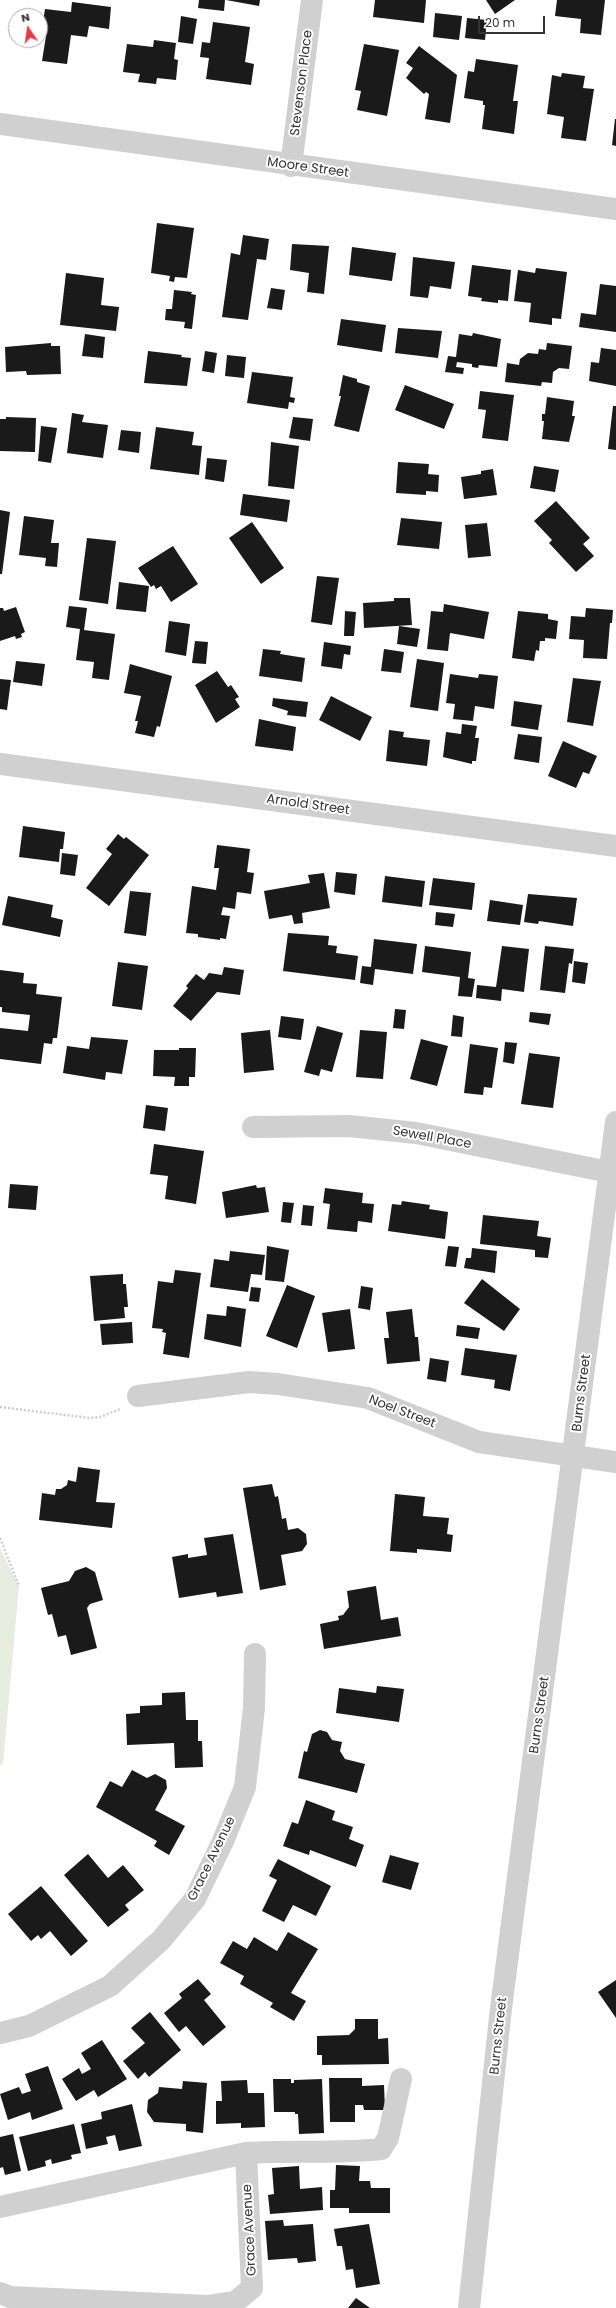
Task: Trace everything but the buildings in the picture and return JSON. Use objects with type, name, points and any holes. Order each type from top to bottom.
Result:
[{"type":"street","name":"Stevenson Place","points":[[291,166],[312,0]]},
{"type":"street","name":"Moore Street","points":[[0,124],[291,166],[616,210]]},
{"type":"street","name":"Arnold Street","points":[[0,764],[616,846]]},
{"type":"street","name":"Burns Street","points":[[470,2308],[501,2008],[574,1456],[616,1122]]},
{"type":"street","name":"Sewell Place","points":[[253,1127],[349,1126],[416,1133],[609,1172]]},
{"type":"street","name":"Noel Street","points":[[138,1396],[249,1382],[278,1384],[368,1398],[478,1442],[616,1462]]},
{"type":"street","name":"Grace Avenue","points":[[0,2033],[29,2026],[110,1986],[161,1940],[195,1899],[224,1841],[245,1787],[254,1708],[255,1654]]},
{"type":"street","points":[[0,2207],[246,2153],[279,2151],[350,2152],[381,2149],[388,2138],[401,2079]]},
{"type":"street","name":"Grace Avenue","points":[[0,2293],[10,2296],[208,2306],[235,2302],[252,2288],[246,2153]]},
{"type":"path","points":[[0,1407],[88,1418],[116,1412],[138,1396]]},
{"type":"path","points":[[0,1538],[19,1586]]},
{"type":"shaded area","points":[[0,1548],[19,1586],[3,1764],[0,1765]]}]
